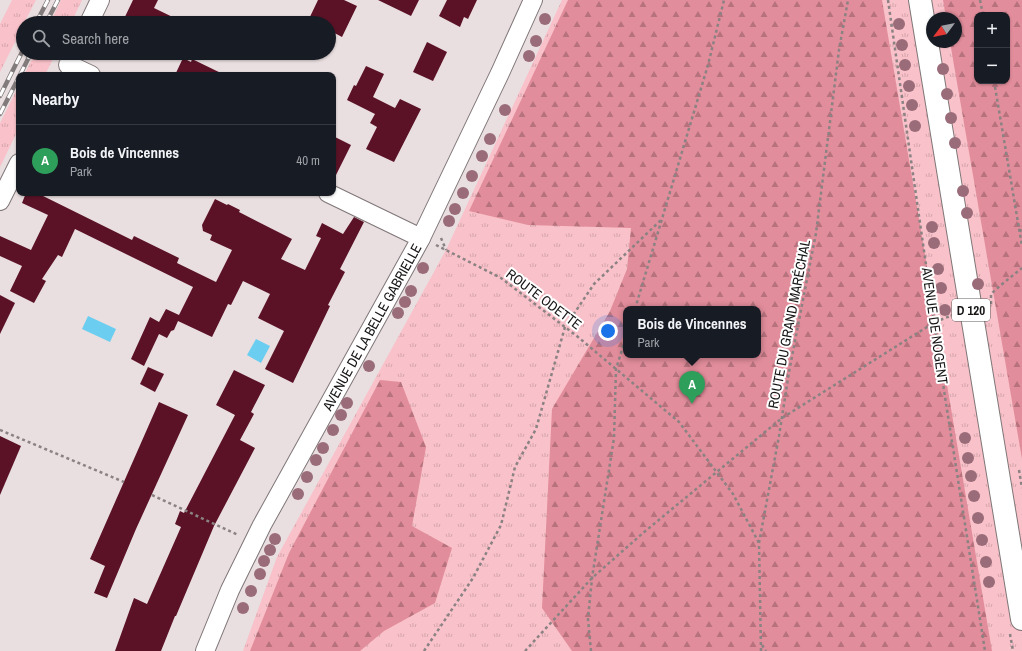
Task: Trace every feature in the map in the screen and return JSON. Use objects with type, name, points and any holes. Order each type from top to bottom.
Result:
[{"type":"main road","name":"D 120","points":[[920,0],[981,310],[1022,619]]},
{"type":"street","points":[[92,16],[100,0]]},
{"type":"street","name":"AVENUE DE LA BELLE GABRIELLE","points":[[205,651],[230,590],[253,542],[421,238],[500,73],[533,0]]},
{"type":"street","points":[[68,64],[85,72]]},
{"type":"street","points":[[0,201],[16,169]]},
{"type":"street","points":[[334,196],[421,238]]},
{"type":"path","points":[[635,306],[708,65],[724,0]]},
{"type":"path","name":"ROUTE DU GRAND MARÉCHAL","points":[[761,651],[759,543],[789,372],[816,233],[839,50],[848,0]]},
{"type":"path","name":"AVENUE DE NOGENT","points":[[888,0],[985,651]]},
{"type":"path","points":[[980,0],[982,12]]},
{"type":"path","points":[[995,84],[1022,246]]},
{"type":"path","points":[[424,651],[473,578],[501,525],[515,466],[536,429],[565,327],[594,284],[662,219]]},
{"type":"path","points":[[1020,232],[1022,226]]},
{"type":"path","name":"ROUTE ODETTE","points":[[421,238],[501,278],[565,327],[679,422],[733,494],[759,543]]},
{"type":"path","points":[[525,651],[592,578],[643,533],[782,418],[935,322],[955,314],[981,310],[992,294],[1022,268]]},
{"type":"path","points":[[591,651],[588,619],[592,578],[614,438],[616,369],[623,347]]},
{"type":"path","points":[[0,430],[124,482]]},
{"type":"path","points":[[152,495],[253,542]]},
{"type":"path","points":[[761,644],[766,651]]},
{"type":"green space","points":[[12,0],[36,0],[28,16],[16,16],[16,40],[0,72],[0,24]]},
{"type":"green space","points":[[61,0],[82,0],[74,16],[53,16]]},
{"type":"green space","points":[[562,0],[1022,0],[1022,651],[243,651],[277,557],[446,250]]},
{"type":"green space","points":[[568,0],[882,0],[992,651],[572,651],[542,608],[552,409],[610,311],[627,269],[631,228],[528,225],[469,211]]},
{"type":"green space","points":[[943,0],[1022,0],[1022,459],[951,48],[962,48],[962,12],[945,12]]},
{"type":"green space","points":[[32,60],[52,60],[46,72],[26,72]]},
{"type":"green space","points":[[16,91],[16,134],[0,167],[0,123]]},
{"type":"green space","points":[[380,380],[401,382],[426,447],[412,526],[452,548],[435,603],[384,631],[360,651],[250,651],[289,553]]},
{"type":"water","points":[[88,316],[116,329],[110,342],[82,329]]},
{"type":"water","points":[[256,339],[270,346],[261,363],[247,355]]},
{"type":"building","points":[[133,0],[158,0],[154,8],[171,16],[125,16]]},
{"type":"building","points":[[318,0],[344,0],[357,6],[342,37],[336,34],[336,16],[310,16]]},
{"type":"building","points":[[378,0],[419,0],[411,16]]},
{"type":"building","points":[[447,0],[477,0],[468,19],[464,17],[460,27],[439,16]]},
{"type":"building","points":[[427,42],[447,52],[433,81],[413,72]]},
{"type":"building","points":[[182,60],[191,62],[192,60],[194,60],[219,72],[176,72]]},
{"type":"building","points":[[366,66],[384,74],[373,97],[395,108],[400,99],[421,109],[394,162],[366,149],[377,127],[370,123],[375,114],[347,100],[354,85],[356,86]]},
{"type":"building","points":[[336,138],[351,145],[336,175]]},
{"type":"building","points":[[25,196],[43,196],[132,240],[134,236],[179,258],[177,263],[216,282],[232,250],[210,240],[212,235],[203,231],[202,225],[215,199],[240,210],[239,212],[292,239],[281,259],[305,270],[321,238],[316,236],[322,223],[343,234],[354,217],[364,222],[340,269],[345,272],[328,305],[330,306],[293,383],[265,369],[284,331],[258,318],[270,294],[243,281],[231,305],[228,304],[212,337],[178,321],[174,330],[171,331],[167,338],[159,334],[144,366],[131,359],[150,317],[159,322],[166,309],[179,315],[193,287],[75,229],[62,257],[58,255],[42,279],[46,281],[34,303],[10,291],[22,266],[0,256],[0,236],[31,250],[48,215],[22,203]]},
{"type":"building","points":[[0,295],[15,303],[0,334]]},
{"type":"building","points":[[148,367],[164,374],[155,392],[140,384]]},
{"type":"building","points":[[234,370],[265,385],[251,412],[254,414],[240,440],[255,448],[214,526],[161,651],[115,651],[134,598],[147,604],[181,527],[175,524],[180,511],[184,513],[235,415],[216,405]]},
{"type":"building","points":[[159,402],[188,415],[136,529],[107,598],[94,593],[105,566],[90,559]]},
{"type":"building","points":[[0,436],[21,446],[0,495]]},
{"type":"railway","points":[[40,16],[48,0]]},
{"type":"railway","points":[[50,16],[58,0]]},
{"type":"railway","points":[[0,96],[18,60]]},
{"type":"railway","points":[[22,72],[28,60]]},
{"type":"railway","points":[[0,114],[16,83]]},
{"type":"place","name":"Bois de Vincennes","points":[[692,404]]}]
